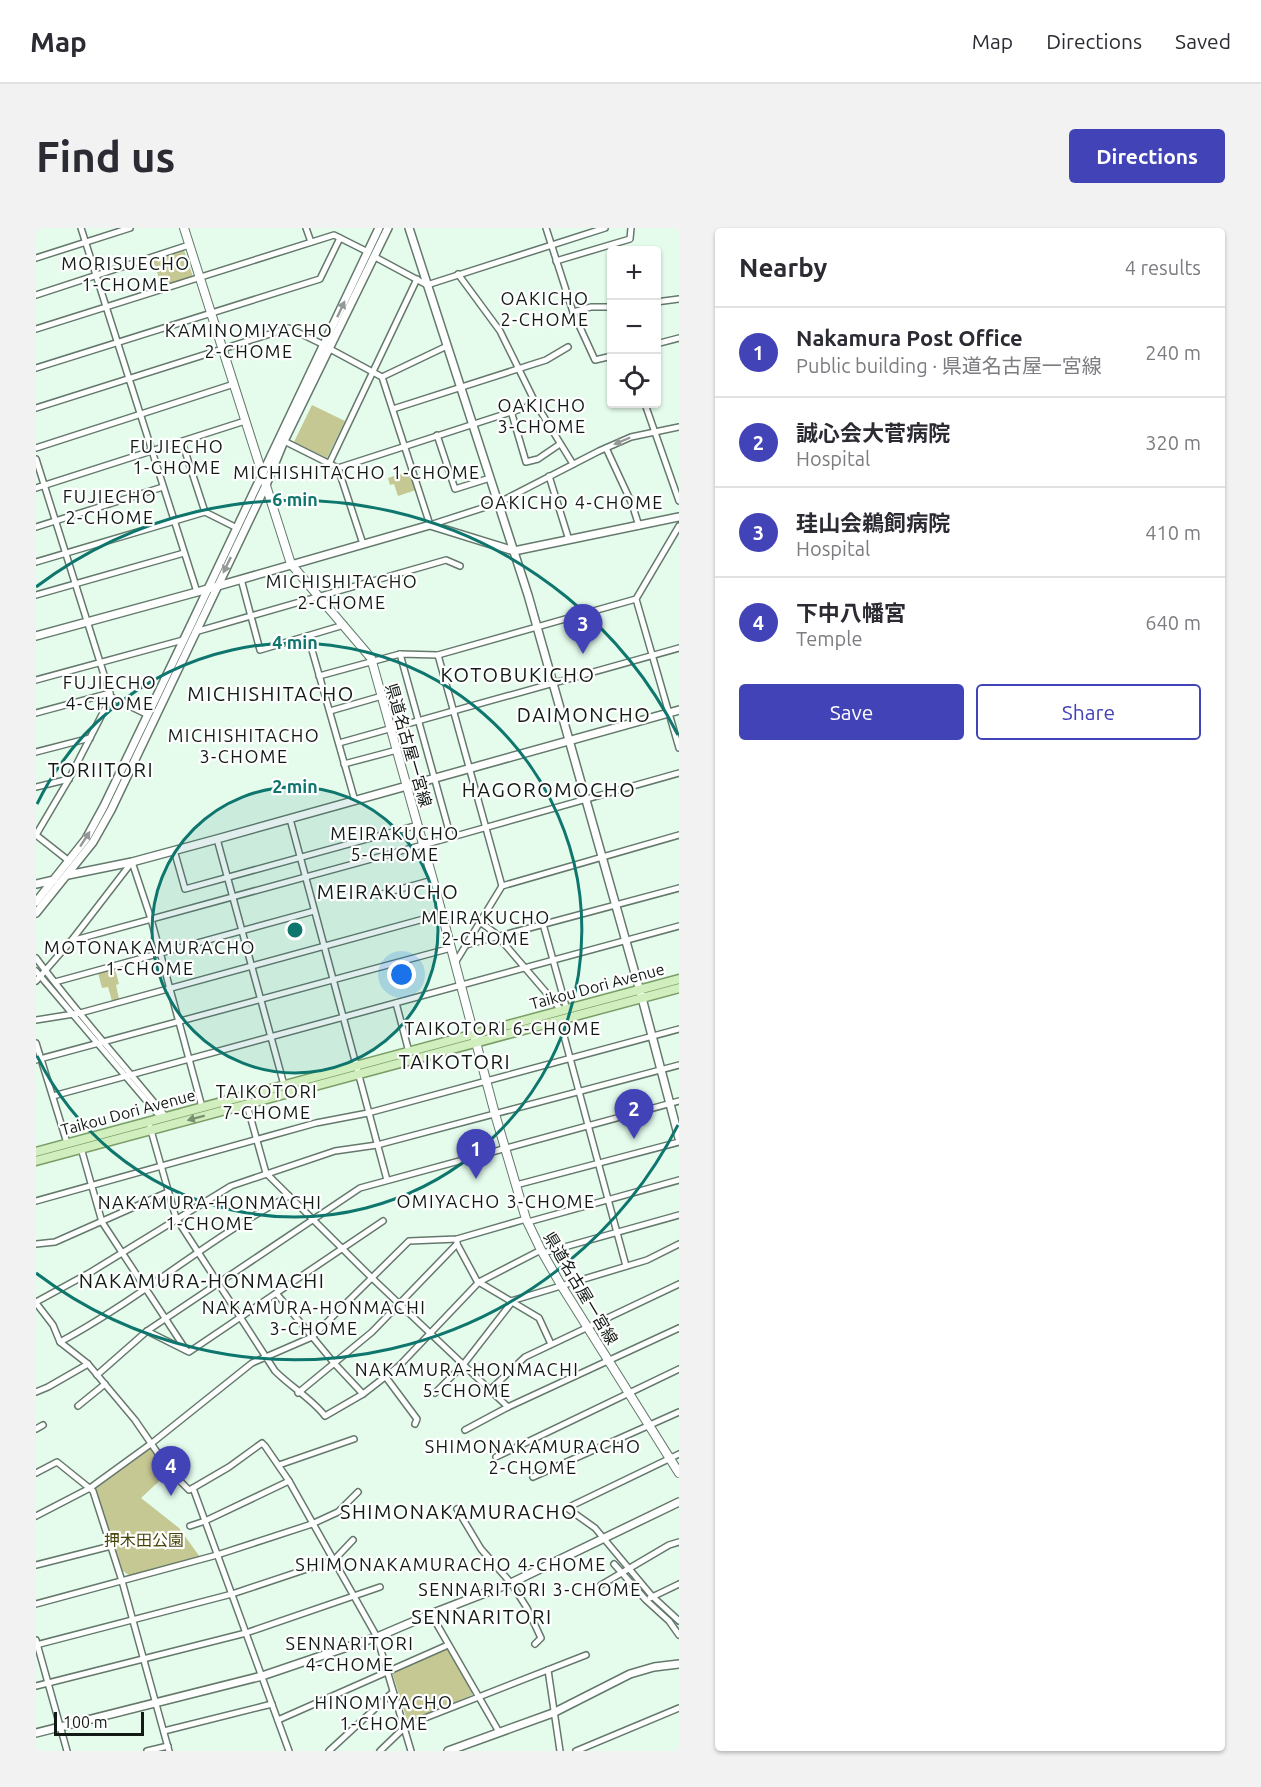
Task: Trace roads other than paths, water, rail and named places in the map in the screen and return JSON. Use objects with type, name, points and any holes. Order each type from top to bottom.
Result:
[{"type":"main road","name":"県道名古屋一宮線","points":[[184,228],[291,564],[372,662],[504,1148],[527,1220],[561,1285],[679,1473]]},
{"type":"main road","name":"Taikou Dori Avenue","points":[[563,1014],[641,994],[679,980]]},
{"type":"main road","name":"Taikou Dori Avenue","points":[[36,1152],[67,1143],[247,1105],[357,1071],[476,1040],[563,1014],[641,994],[679,988]]},
{"type":"main road","name":"Taikou Dori Avenue","points":[[36,1161],[150,1126],[164,1118],[202,1107],[284,1085],[357,1071],[409,1052],[476,1040]]},
{"type":"street","points":[[81,228],[197,592]]},
{"type":"street","points":[[36,258],[130,228]]},
{"type":"street","points":[[306,228],[311,242]]},
{"type":"street","points":[[332,228],[337,236],[368,252]]},
{"type":"street","points":[[36,913],[93,842],[111,810],[266,485],[379,228]]},
{"type":"street","points":[[36,902],[86,839],[104,806],[207,588],[263,476],[278,438],[375,257],[388,228]]},
{"type":"street","points":[[409,228],[537,626],[641,994],[679,1140],[516,1185]]},
{"type":"street","points":[[546,228],[573,312],[595,360],[607,357]]},
{"type":"street","points":[[427,285],[605,228]]},
{"type":"street","points":[[556,261],[630,239],[631,228]]},
{"type":"street","points":[[36,329],[311,242],[337,236]]},
{"type":"street","points":[[36,368],[320,279],[337,236]]},
{"type":"street","points":[[36,295],[189,245]]},
{"type":"street","points":[[375,257],[427,285]]},
{"type":"street","points":[[458,274],[500,330],[536,404],[573,464]]},
{"type":"street","points":[[329,464],[417,279]]},
{"type":"street","points":[[661,301],[679,299]]},
{"type":"street","points":[[573,312],[607,307]]},
{"type":"street","points":[[36,408],[289,328],[382,377],[430,525]]},
{"type":"street","points":[[661,343],[679,338]]},
{"type":"street","points":[[382,377],[447,346]]},
{"type":"street","points":[[393,409],[546,360],[568,347]]},
{"type":"street","points":[[36,448],[234,384]]},
{"type":"street","points":[[285,441],[338,468],[536,404]]},
{"type":"street","points":[[646,408],[679,501]]},
{"type":"street","points":[[511,411],[526,462],[538,459],[560,444]]},
{"type":"street","points":[[36,488],[245,421]]},
{"type":"street","points":[[36,636],[430,525],[498,503],[631,437],[679,427]]},
{"type":"street","points":[[437,435],[455,489],[490,478]]},
{"type":"street","points":[[182,442],[205,512]]},
{"type":"street","points":[[606,448],[632,504],[639,526]]},
{"type":"street","points":[[36,459],[111,695],[69,779],[36,835],[69,861]]},
{"type":"street","points":[[338,468],[363,544]]},
{"type":"street","points":[[549,476],[569,540]]},
{"type":"street","points":[[36,527],[164,487]]},
{"type":"street","points":[[36,562],[205,512],[237,528]]},
{"type":"street","points":[[430,525],[514,551],[679,518]]},
{"type":"street","points":[[319,676],[400,654],[438,655],[636,599],[679,525]]},
{"type":"street","points":[[36,595],[184,554]]},
{"type":"street","points":[[195,632],[446,560],[460,566]]},
{"type":"street","points":[[241,579],[260,650],[344,626]]},
{"type":"street","points":[[636,599],[679,748]]},
{"type":"street","points":[[308,636],[355,801]]},
{"type":"street","points":[[36,680],[183,640]]},
{"type":"street","points":[[339,743],[679,648]]},
{"type":"street","points":[[400,654],[452,838]]},
{"type":"street","points":[[438,655],[502,886]]},
{"type":"street","points":[[36,713],[111,695],[148,715]]},
{"type":"street","points":[[330,711],[382,696]]},
{"type":"street","points":[[36,884],[132,862],[217,839],[679,710]]},
{"type":"street","points":[[36,752],[90,738]]},
{"type":"street","points":[[345,764],[397,750]]},
{"type":"street","points":[[70,941],[452,838],[679,773]]},
{"type":"street","points":[[36,787],[69,779]]},
{"type":"street","points":[[290,819],[387,1180]]},
{"type":"street","points":[[174,850],[185,889],[418,825]]},
{"type":"street","points":[[455,963],[502,886],[679,836]]},
{"type":"street","points":[[217,839],[284,1085]]},
{"type":"street","points":[[132,862],[151,919],[202,1107]]},
{"type":"street","points":[[132,862],[70,941],[45,971],[37,976],[99,1043],[132,1074],[164,1118]]},
{"type":"street","points":[[378,895],[433,880]]},
{"type":"street","points":[[466,945],[679,888]]},
{"type":"street","points":[[55,982],[315,911]]},
{"type":"street","points":[[36,1020],[80,1012],[442,914]]},
{"type":"street","points":[[480,922],[498,936],[563,1014]]},
{"type":"street","points":[[543,924],[553,960],[570,1059],[626,1266]]},
{"type":"street","points":[[52,1096],[679,926]]},
{"type":"street","points":[[38,1059],[451,948]]},
{"type":"street","points":[[36,958],[80,1012],[99,1043],[124,1076],[164,1118]]},
{"type":"street","points":[[396,1003],[409,1052]]},
{"type":"street","points":[[36,1201],[316,1123],[368,1113],[679,1029]]},
{"type":"street","points":[[36,1043],[38,1059],[67,1143]]},
{"type":"street","points":[[411,1751],[377,1637],[289,1481],[262,1443],[229,1467],[189,1490],[170,1471],[152,1443],[88,1364],[60,1342],[53,1325],[36,1303],[231,1186],[266,1173],[335,1151],[377,1146],[679,1065]]},
{"type":"street","points":[[97,1375],[147,1331],[360,1188],[679,1101]]},
{"type":"street","points":[[247,1105],[266,1173],[372,1278],[508,1407]]},
{"type":"street","points":[[150,1126],[176,1218],[275,1371],[298,1393],[319,1408],[325,1416],[363,1394],[399,1366],[480,1282],[542,1252],[679,1215]]},
{"type":"street","points":[[81,1148],[102,1221],[187,1351]]},
{"type":"street","points":[[36,1516],[90,1488],[152,1443],[252,1363],[312,1337],[409,1241],[457,1242],[527,1220],[679,1180]]},
{"type":"street","points":[[36,1244],[55,1242],[168,1192]]},
{"type":"street","points":[[60,1342],[112,1311],[256,1214],[289,1197]]},
{"type":"street","points":[[147,1331],[189,1352],[383,1221]]},
{"type":"street","points":[[457,1242],[480,1282],[539,1318],[551,1344]]},
{"type":"street","points":[[298,1393],[372,1332],[457,1242]]},
{"type":"street","points":[[435,1393],[463,1365],[512,1301],[647,1260],[679,1244]]},
{"type":"street","points":[[490,1390],[525,1357],[679,1284]]},
{"type":"street","points":[[276,1293],[363,1394]]},
{"type":"street","points":[[465,1430],[508,1407],[679,1328]]},
{"type":"street","points":[[36,1392],[88,1364]]},
{"type":"street","points":[[496,1457],[679,1369]]},
{"type":"street","points":[[385,1376],[417,1419],[415,1424]]},
{"type":"street","points":[[78,1406],[105,1384]]},
{"type":"street","points":[[533,1477],[679,1412]]},
{"type":"street","points":[[36,1429],[43,1425]]},
{"type":"street","points":[[279,1465],[354,1439]]},
{"type":"street","points":[[671,1624],[679,1621],[652,1596],[594,1528],[567,1508],[679,1454]]},
{"type":"street","points":[[36,1473],[57,1462],[93,1491],[134,1620],[169,1749],[147,1751]]},
{"type":"street","points":[[190,1526],[289,1481]]},
{"type":"street","points":[[193,1488],[290,1751]]},
{"type":"street","points":[[36,1604],[217,1555],[312,1524],[338,1512],[358,1492]]},
{"type":"street","points":[[36,1733],[262,1676],[377,1637],[511,1584],[679,1502]]},
{"type":"street","points":[[457,1509],[481,1550],[511,1584],[527,1608],[541,1638],[535,1644]]},
{"type":"street","points":[[67,1751],[36,1643],[232,1594],[334,1560],[353,1540]]},
{"type":"street","points":[[601,1585],[669,1545],[679,1542]]},
{"type":"street","points":[[36,1565],[111,1546]]},
{"type":"street","points":[[614,1563],[679,1635]]},
{"type":"street","points":[[646,1600],[679,1584]]},
{"type":"street","points":[[36,1686],[246,1633],[380,1587]]},
{"type":"street","points":[[431,1614],[500,1732]]},
{"type":"street","points":[[278,1720],[448,1645]]},
{"type":"street","points":[[380,1751],[404,1727],[586,1655]]},
{"type":"street","points":[[448,1751],[553,1713],[630,1674],[654,1667],[679,1664]]},
{"type":"street","points":[[548,1670],[560,1751]]},
{"type":"street","points":[[329,1751],[393,1692]]},
{"type":"street","points":[[164,1731],[272,1704]]},
{"type":"street","points":[[576,1751],[679,1708]]},
{"type":"place","name":"珪山会鵜飼病院","points":[[583,654]]},
{"type":"place","name":"誠心会大菅病院","points":[[634,1139]]},
{"type":"place","name":"Nakamura Post Office","points":[[476,1179]]},
{"type":"place","name":"下中八幡宮","points":[[171,1496]]},
{"type":"district","name":"MORISUECHO 1-CHOME","points":[[126,274]]},
{"type":"district","name":"OAKICHO 2-CHOME","points":[[545,310]]},
{"type":"district","name":"KAMINOMIYACHO 2-CHOME","points":[[249,341]]},
{"type":"district","name":"OAKICHO 3-CHOME","points":[[542,416]]},
{"type":"district","name":"FUJIECHO 1-CHOME","points":[[177,457]]},
{"type":"district","name":"MICHISHITACHO 1-CHOME","points":[[357,473]]},
{"type":"district","name":"OAKICHO 4-CHOME","points":[[572,503]]},
{"type":"district","name":"FUJIECHO 2-CHOME","points":[[110,507]]},
{"type":"district","name":"MICHISHITACHO 2-CHOME","points":[[342,592]]},
{"type":"district","name":"KOTOBUKICHO","points":[[518,675]]},
{"type":"district","name":"FUJIECHO 4-CHOME","points":[[110,693]]},
{"type":"district","name":"MICHISHITACHO","points":[[271,694]]},
{"type":"district","name":"DAIMONCHO","points":[[584,715]]},
{"type":"district","name":"MICHISHITACHO 3-CHOME","points":[[244,746]]},
{"type":"district","name":"TORIITORI","points":[[101,770]]},
{"type":"district","name":"HAGOROMOCHO","points":[[549,790]]},
{"type":"district","name":"MEIRAKUCHO 5-CHOME","points":[[395,844]]},
{"type":"district","name":"MEIRAKUCHO","points":[[388,892]]},
{"type":"district","name":"MEIRAKUCHO 2-CHOME","points":[[486,928]]},
{"type":"district","name":"MOTONAKAMURACHO 1-CHOME","points":[[150,958]]},
{"type":"district","name":"TAIKOTORI 6-CHOME","points":[[503,1029]]},
{"type":"district","name":"TAIKOTORI","points":[[455,1062]]},
{"type":"district","name":"TAIKOTORI 7-CHOME","points":[[267,1102]]},
{"type":"district","name":"OMIYACHO 3-CHOME","points":[[496,1202]]},
{"type":"district","name":"NAKAMURA-HONMACHI 1-CHOME","points":[[210,1213]]},
{"type":"district","name":"NAKAMURA-HONMACHI","points":[[202,1281]]},
{"type":"district","name":"NAKAMURA-HONMACHI 3-CHOME","points":[[314,1318]]},
{"type":"district","name":"NAKAMURA-HONMACHI 5-CHOME","points":[[467,1380]]},
{"type":"district","name":"SHIMONAKAMURACHO 2-CHOME","points":[[533,1457]]},
{"type":"district","name":"SHIMONAKAMURACHO","points":[[459,1512]]},
{"type":"district","name":"SHIMONAKAMURACHO 4-CHOME","points":[[451,1565]]},
{"type":"district","name":"SENNARITORI 3-CHOME","points":[[530,1590]]},
{"type":"district","name":"SENNARITORI","points":[[482,1617]]},
{"type":"district","name":"SENNARITORI 4-CHOME","points":[[350,1654]]},
{"type":"district","name":"HINOMIYACHO 1-CHOME","points":[[384,1713]]},
{"type":"park label","name":"押木田公園","points":[[144,1540]]}]
